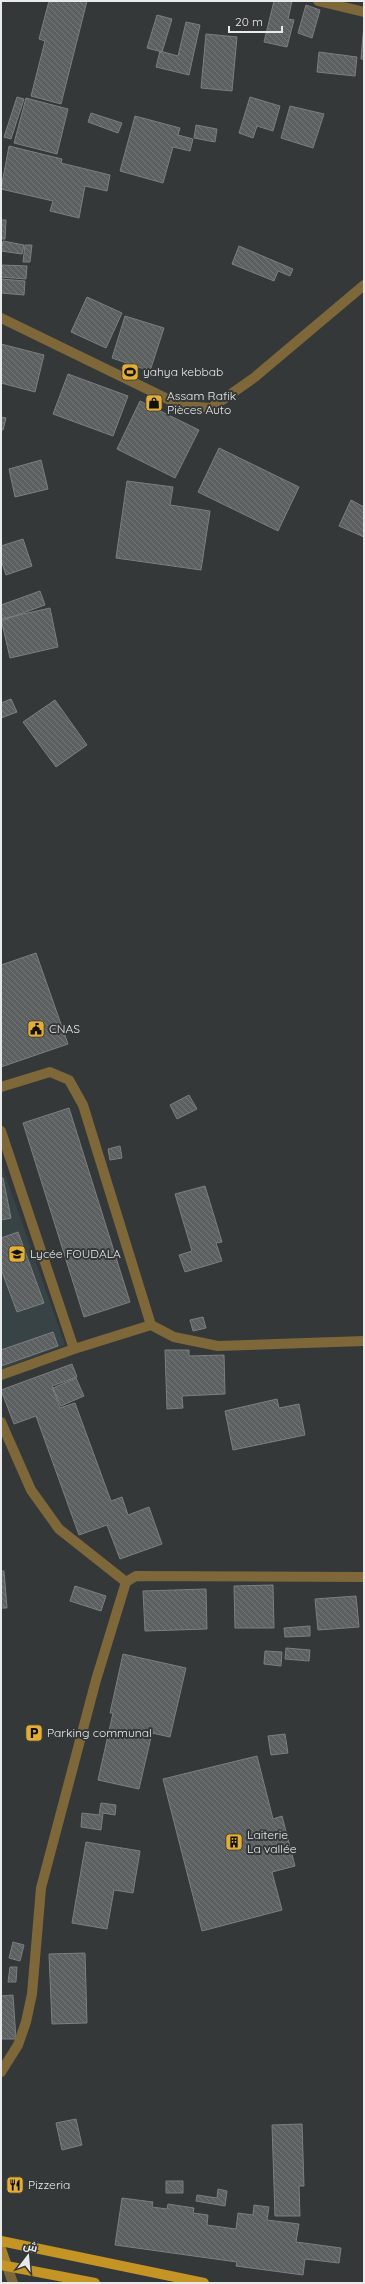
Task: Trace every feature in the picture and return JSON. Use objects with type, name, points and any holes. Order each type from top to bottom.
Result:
[{"type":"main road","points":[[1,2241],[204,2283]]},
{"type":"main road","points":[[1,2249],[4,2265],[95,2283]]},
{"type":"street","points":[[318,1],[364,12]]},
{"type":"street","points":[[1,318],[182,406],[211,408],[255,377],[364,285]]},
{"type":"street","points":[[1,1087],[50,1072],[69,1080],[83,1105],[151,1325]]},
{"type":"street","points":[[1,1130],[74,1349]]},
{"type":"street","points":[[1,1376],[74,1349],[151,1325],[174,1337],[218,1346],[364,1341]]},
{"type":"street","points":[[1,1422],[31,1490],[59,1529],[126,1582]]},
{"type":"street","points":[[1,2072],[18,2045],[26,2022],[32,1994],[41,1888],[96,1680],[126,1582],[136,1576],[364,1577]]},
{"type":"street","points":[[4,2265],[13,2283]]},
{"type":"shaded area","name":"Lycée FOUDALA","points":[[1,1163],[65,1345],[1,1369]]},
{"type":"building","points":[[49,1],[87,1],[61,104],[31,96],[45,41],[39,39]]},
{"type":"building","points":[[274,1],[292,1],[288,19],[294,20],[287,47],[264,42]]},
{"type":"building","points":[[306,5],[320,10],[312,38],[298,33]]},
{"type":"building","points":[[157,15],[172,19],[162,52],[147,48]]},
{"type":"building","points":[[186,22],[200,25],[189,75],[156,67],[160,51],[178,56]]},
{"type":"building","points":[[364,24],[364,59],[361,59]]},
{"type":"building","points":[[206,34],[237,37],[232,91],[201,88]]},
{"type":"building","points":[[319,52],[357,57],[355,76],[317,72]]},
{"type":"building","points":[[17,97],[24,99],[11,139],[4,137]]},
{"type":"building","points":[[250,97],[280,106],[273,131],[257,126],[253,138],[239,133]]},
{"type":"building","points":[[26,98],[68,109],[57,154],[14,143]]},
{"type":"building","points":[[290,106],[324,114],[313,148],[281,138]]},
{"type":"building","points":[[91,113],[122,123],[118,133],[88,122]]},
{"type":"building","points":[[135,116],[180,128],[178,135],[193,139],[190,151],[173,147],[163,183],[120,171]]},
{"type":"building","points":[[196,125],[217,129],[215,142],[194,138]]},
{"type":"building","points":[[9,146],[62,159],[61,163],[110,175],[107,191],[85,186],[79,218],[50,211],[53,201],[1,189]]},
{"type":"building","points":[[1,220],[6,220],[5,239],[1,239]]},
{"type":"building","points":[[3,241],[24,245],[22,254],[1,251]]},
{"type":"building","points":[[25,245],[32,245],[30,262],[23,262]]},
{"type":"building","points":[[239,246],[293,269],[290,276],[278,271],[274,281],[232,264]]},
{"type":"building","points":[[1,265],[27,266],[26,279],[1,277]]},
{"type":"building","points":[[1,279],[25,281],[24,295],[1,293]]},
{"type":"building","points":[[87,297],[122,313],[106,348],[71,332]]},
{"type":"building","points":[[125,316],[164,328],[150,371],[112,358]]},
{"type":"building","points":[[1,344],[44,355],[35,392],[1,383]]},
{"type":"building","points":[[68,374],[128,396],[113,436],[53,414]]},
{"type":"building","points":[[140,401],[199,430],[175,478],[117,449]]},
{"type":"building","points":[[1,417],[6,418],[3,430],[1,430]]},
{"type":"building","points":[[219,448],[299,487],[278,531],[198,492]]},
{"type":"building","points":[[41,460],[48,489],[15,497],[9,469]]},
{"type":"building","points":[[127,481],[173,487],[170,505],[210,511],[201,570],[116,558]]},
{"type":"building","points":[[351,500],[364,507],[364,537],[339,526]]},
{"type":"building","points":[[23,539],[32,566],[6,575],[1,560],[1,546]]},
{"type":"building","points":[[40,591],[45,605],[1,621],[1,605]]},
{"type":"building","points":[[50,608],[58,647],[10,658],[1,619]]},
{"type":"building","points":[[11,699],[17,712],[1,718],[1,703]]},
{"type":"building","points":[[55,700],[87,745],[56,767],[23,722]]},
{"type":"building","points":[[36,953],[68,1044],[1,1067],[1,965]]},
{"type":"building","points":[[189,1095],[197,1109],[177,1119],[170,1105]]},
{"type":"building","points":[[69,1108],[130,1302],[84,1317],[23,1123]]},
{"type":"building","points":[[120,1146],[122,1158],[110,1160],[108,1149]]},
{"type":"building","points":[[1,1178],[3,1178],[11,1218],[1,1220]]},
{"type":"building","points":[[205,1186],[222,1242],[216,1243],[222,1261],[185,1272],[179,1255],[192,1251],[175,1194]]},
{"type":"building","points":[[18,1232],[44,1303],[17,1312],[1,1269],[1,1238]]},
{"type":"building","points":[[203,1317],[206,1328],[193,1331],[190,1320]]},
{"type":"building","points":[[53,1332],[58,1346],[1,1366],[1,1350]]},
{"type":"building","points":[[165,1350],[189,1350],[189,1356],[224,1355],[225,1394],[182,1396],[183,1408],[167,1409]]},
{"type":"building","points":[[72,1364],[77,1377],[52,1386],[60,1408],[75,1403],[111,1501],[122,1497],[128,1515],[149,1507],[162,1544],[120,1559],[107,1525],[79,1535],[36,1416],[14,1424],[1,1390]]},
{"type":"building","points":[[76,1378],[84,1396],[61,1406],[53,1388]]},
{"type":"building","points":[[277,1399],[279,1408],[299,1404],[305,1435],[233,1450],[225,1411]]},
{"type":"building","points":[[1,1571],[4,1571],[7,1608],[1,1608]]},
{"type":"building","points":[[273,1585],[274,1628],[235,1628],[234,1586]]},
{"type":"building","points":[[75,1586],[106,1596],[101,1611],[70,1601]]},
{"type":"building","points":[[206,1589],[207,1629],[145,1631],[143,1591]]},
{"type":"building","points":[[356,1596],[359,1627],[318,1630],[315,1599]]},
{"type":"building","points":[[310,1626],[310,1636],[285,1637],[284,1628]]},
{"type":"building","points":[[286,1648],[310,1650],[309,1661],[285,1659]]},
{"type":"building","points":[[265,1651],[282,1652],[281,1666],[264,1664]]},
{"type":"building","points":[[123,1654],[186,1668],[170,1737],[152,1733],[139,1789],[98,1780],[113,1713],[110,1713]]},
{"type":"building","points":[[285,1734],[288,1753],[271,1755],[268,1736]]},
{"type":"building","name":"Laiterie La vallée","points":[[257,1756],[273,1819],[282,1816],[295,1866],[272,1872],[282,1910],[202,1931],[163,1779]]},
{"type":"building","points":[[101,1803],[116,1805],[115,1815],[103,1813],[101,1830],[81,1827],[82,1813],[99,1815]]},
{"type":"building","points":[[86,1842],[140,1851],[133,1893],[114,1890],[107,1929],[72,1923]]},
{"type":"building","points":[[13,1942],[24,1945],[20,1961],[9,1958]]},
{"type":"building","points":[[85,1953],[87,2023],[52,2024],[49,1954]]},
{"type":"building","points":[[10,1967],[17,1967],[16,1982],[8,1982]]},
{"type":"building","points":[[13,1995],[16,2039],[1,2039],[1,1996]]},
{"type":"building","points":[[76,2119],[82,2145],[62,2150],[56,2123]]},
{"type":"building","points":[[302,2124],[304,2186],[299,2186],[300,2216],[275,2216],[272,2125]]},
{"type":"building","points":[[166,2181],[183,2181],[183,2193],[166,2193]]},
{"type":"building","points":[[218,2189],[227,2191],[225,2206],[196,2201],[197,2195],[217,2198]]},
{"type":"building","points":[[122,2198],[153,2202],[152,2207],[167,2209],[168,2204],[194,2208],[193,2213],[208,2215],[207,2225],[236,2229],[238,2213],[253,2215],[254,2205],[269,2207],[267,2220],[299,2224],[296,2242],[341,2248],[339,2263],[305,2259],[303,2275],[236,2266],[237,2262],[115,2245]]},
{"type":"place","name":"yahya kebbab","points":[[130,372]]},
{"type":"place","name":"Assam Rafik Pièces Auto","points":[[154,403]]},
{"type":"place","name":"CNAS","points":[[36,1029]]},
{"type":"place","name":"Lycée FOUDALA","points":[[17,1254]]},
{"type":"place","name":"Parking communal","points":[[34,1733]]},
{"type":"place","name":"Laiterie La vallée","points":[[234,1842]]},
{"type":"place","name":"Pizzeria","points":[[15,2185]]}]
